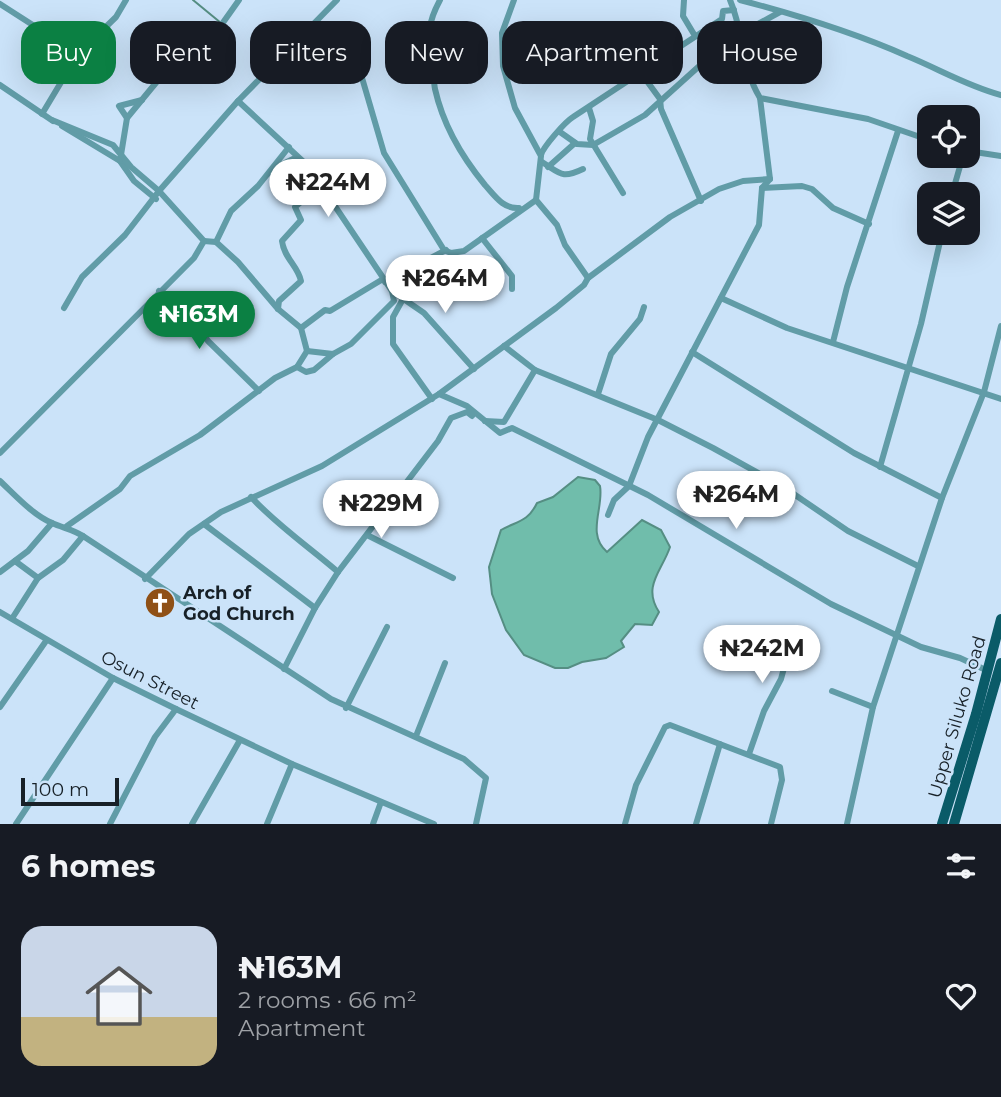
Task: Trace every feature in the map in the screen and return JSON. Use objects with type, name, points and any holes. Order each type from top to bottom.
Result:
[{"type":"main road","name":"Upper Siluko Road","points":[[942,824],[1001,619]]},
{"type":"main road","name":"Upper Siluko Road","points":[[954,824],[1001,663]]},
{"type":"street","points":[[113,21],[126,0]]},
{"type":"street","points":[[122,158],[127,118],[164,73],[222,23],[239,0]]},
{"type":"street","points":[[315,21],[337,0]]},
{"type":"street","points":[[440,0],[430,17],[429,43],[435,90],[449,131],[468,164],[494,195],[504,205],[521,208]]},
{"type":"street","points":[[514,0],[502,33],[503,66],[515,108],[541,158],[549,167],[570,176],[583,169]]},
{"type":"street","points":[[684,0],[683,16],[695,36]]},
{"type":"street","points":[[730,0],[736,21]]},
{"type":"street","points":[[740,0],[808,17],[907,55],[971,87],[1001,95]]},
{"type":"street","points":[[0,4],[27,21]]},
{"type":"street","points":[[683,44],[722,19],[723,12],[734,10]]},
{"type":"street","points":[[764,21],[782,11]]},
{"type":"street","points":[[560,132],[575,143],[592,145],[645,115],[697,69]]},
{"type":"street","points":[[42,114],[60,84]]},
{"type":"street","points":[[64,308],[82,277],[125,236],[156,199],[159,191],[254,84]]},
{"type":"street","points":[[364,84],[384,153],[438,244],[446,250],[451,253],[464,251],[521,208],[536,200]]},
{"type":"street","points":[[588,278],[565,245],[557,225],[536,200],[541,158],[545,144],[560,132],[567,121],[589,108],[619,84]]},
{"type":"street","points":[[648,84],[660,99],[661,109],[701,201]]},
{"type":"street","points":[[608,515],[614,500],[629,486],[643,447],[759,225],[762,188],[770,179],[760,98],[751,84]]},
{"type":"street","points":[[0,85],[52,120],[122,158],[140,188],[156,199]]},
{"type":"street","points":[[760,98],[868,119],[917,137]]},
{"type":"street","points":[[127,118],[119,106],[142,100]]},
{"type":"street","points":[[238,101],[305,163],[322,184],[392,291],[434,323],[474,369]]},
{"type":"street","points":[[589,108],[593,121],[589,135],[592,145],[623,193]]},
{"type":"street","points":[[52,120],[97,140],[107,140],[131,167],[159,191],[204,241],[216,242],[238,262],[278,309],[301,328],[307,351],[298,367],[259,391],[200,435],[130,475],[120,489],[67,526]]},
{"type":"street","points":[[833,342],[847,287],[898,131]]},
{"type":"street","points":[[541,171],[575,143]]},
{"type":"street","points":[[216,242],[231,211],[289,147]]},
{"type":"street","points":[[980,153],[1001,156]]},
{"type":"street","points":[[269,172],[289,160],[305,163]]},
{"type":"street","points":[[145,579],[182,541],[204,524],[251,497],[323,466],[432,399],[505,346],[584,285],[588,278],[670,217],[719,189],[743,181],[770,179]]},
{"type":"street","points":[[278,309],[279,302],[301,281],[298,272],[284,255],[282,241],[301,220],[295,207],[322,184]]},
{"type":"street","points":[[762,188],[802,186],[811,189],[832,208],[869,224]]},
{"type":"street","points":[[482,237],[512,276],[512,289]]},
{"type":"street","points":[[0,453],[82,367],[194,258],[204,241]]},
{"type":"street","points":[[880,467],[909,368],[939,245]]},
{"type":"street","points":[[301,328],[325,310],[330,311],[384,280],[446,250]]},
{"type":"street","points":[[159,291],[175,304],[259,391]]},
{"type":"street","points":[[298,367],[306,372],[314,370],[351,344],[394,301],[392,291]]},
{"type":"street","points":[[720,298],[787,328],[1001,399]]},
{"type":"street","points":[[150,299],[175,304]]},
{"type":"street","points":[[403,299],[393,317],[393,344],[432,399]]},
{"type":"street","points":[[598,394],[611,354],[640,319],[644,307]]},
{"type":"street","points":[[847,824],[873,706],[942,498],[984,392],[1001,326]]},
{"type":"street","points":[[505,346],[512,355]]},
{"type":"street","points":[[307,351],[333,355]]},
{"type":"street","points":[[498,351],[512,355],[535,370],[659,420],[782,486],[848,531],[918,566]]},
{"type":"street","points":[[692,352],[880,467],[942,498]]},
{"type":"street","points":[[284,669],[314,608],[338,572],[438,441],[451,418],[467,412],[486,422],[504,422],[535,370]]},
{"type":"street","points":[[439,394],[467,406],[500,433],[512,428],[629,486],[779,570],[831,604],[895,636],[988,671]]},
{"type":"street","points":[[0,481],[52,523],[67,526],[83,536],[346,708],[464,759],[486,778],[476,824]]},
{"type":"street","points":[[251,497],[279,527],[300,539],[338,572]]},
{"type":"street","points":[[1,569],[15,561],[46,534],[52,523]]},
{"type":"street","points":[[204,524],[314,608]]},
{"type":"street","points":[[367,535],[453,579]]},
{"type":"street","points":[[13,617],[38,578],[63,560],[83,536]]},
{"type":"street","points":[[15,561],[38,578]]},
{"type":"street","name":"Osun Street","points":[[0,612],[13,617],[46,641],[113,678],[176,709],[292,764],[434,824]]},
{"type":"street","points":[[346,708],[387,627]]},
{"type":"street","points":[[729,633],[784,668],[764,710],[749,754]]},
{"type":"street","points":[[0,708],[46,641]]},
{"type":"street","points":[[416,736],[445,663]]},
{"type":"street","points":[[16,824],[113,678]]},
{"type":"street","points":[[832,691],[873,706]]},
{"type":"street","points":[[110,824],[155,737],[176,709]]},
{"type":"street","points":[[625,824],[636,785],[665,727],[676,725],[774,763],[782,772],[771,824]]},
{"type":"street","points":[[192,824],[240,740]]},
{"type":"street","points":[[696,824],[720,744]]},
{"type":"street","points":[[267,824],[292,764]]},
{"type":"street","points":[[373,824],[381,802]]},
{"type":"shaded area","points":[[578,477],[595,480],[600,486],[597,529],[601,545],[607,552],[642,520],[661,530],[670,547],[653,586],[654,603],[659,612],[652,625],[635,624],[621,641],[624,647],[606,658],[582,662],[568,668],[555,668],[524,655],[506,630],[492,594],[489,567],[501,530],[526,518],[537,503],[553,497]]},
{"type":"waterway","points":[[193,0],[219,21]]},
{"type":"place","name":"Arch of God Church","points":[[160,603]]}]
